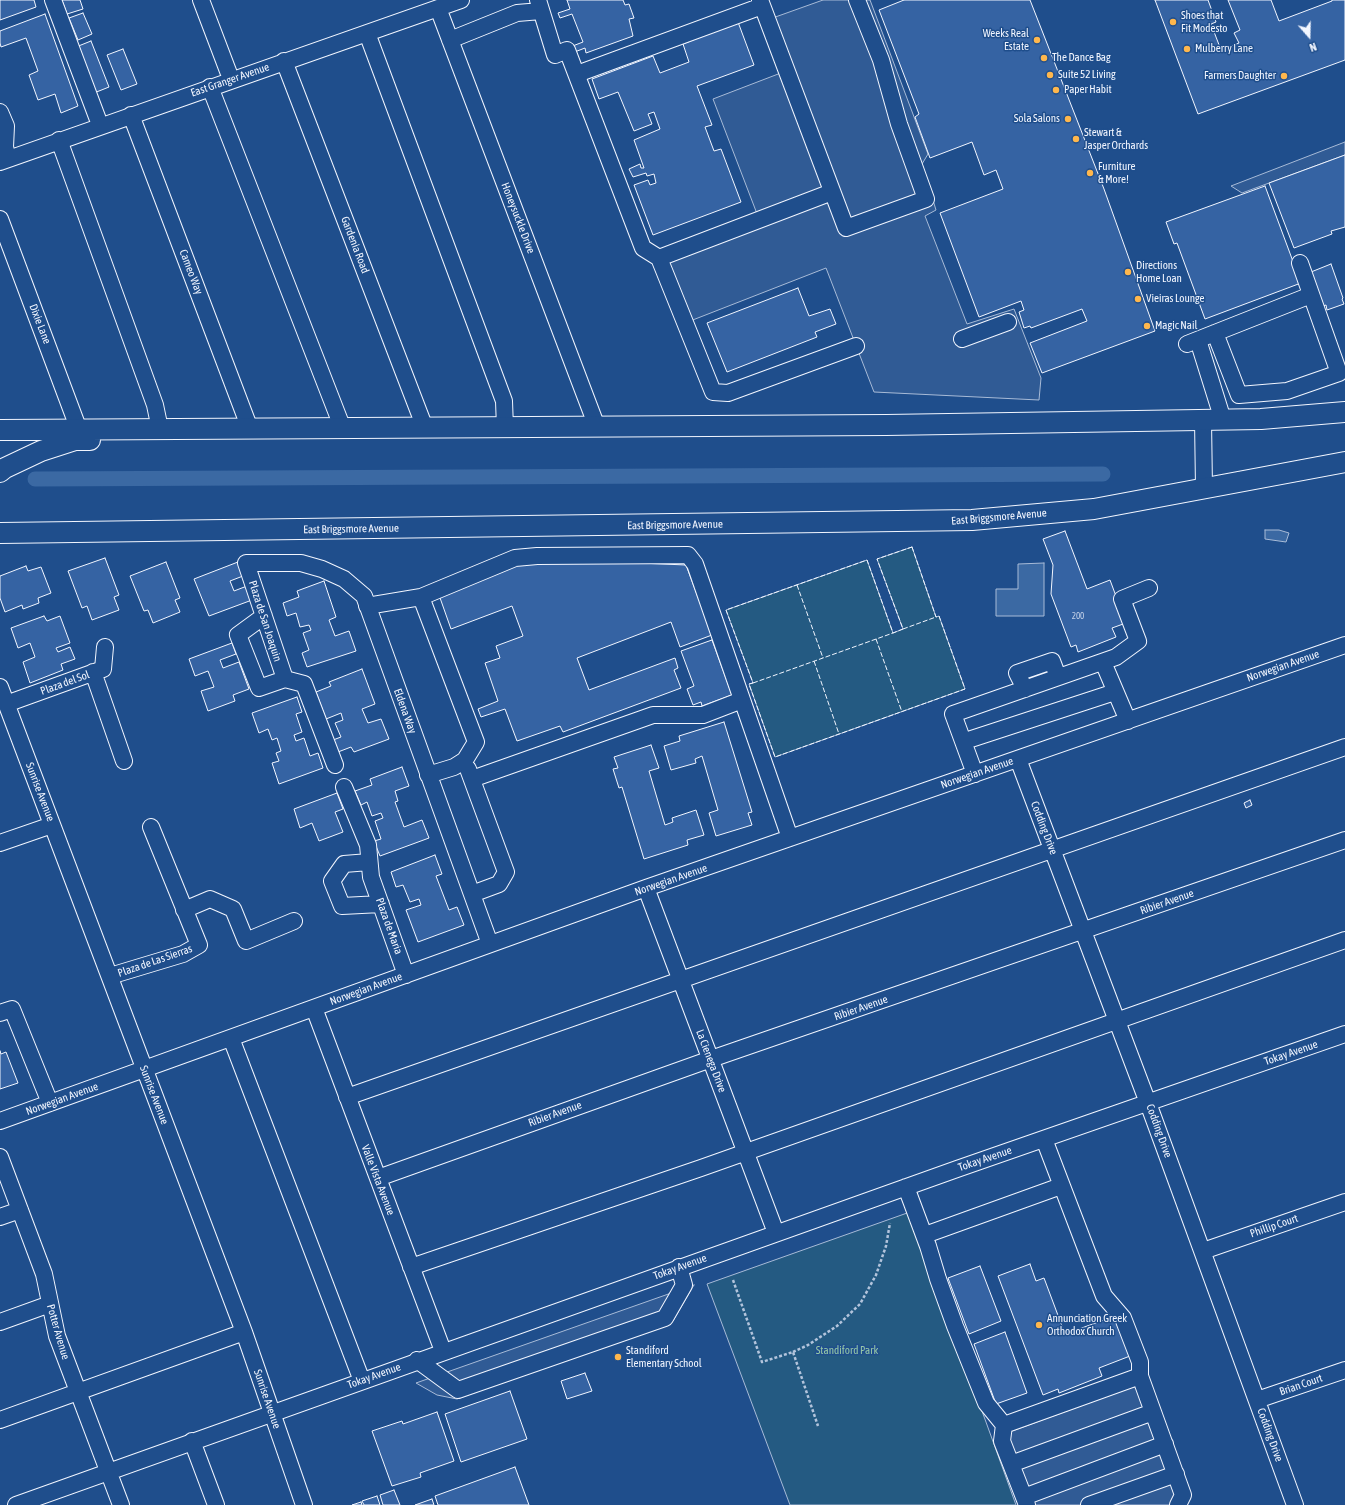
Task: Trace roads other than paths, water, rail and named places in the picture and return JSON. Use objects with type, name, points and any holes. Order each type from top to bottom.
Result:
[{"type":"main road","points":[[0,430],[597,428],[1223,420],[1261,419],[1345,412]]},
{"type":"main road","points":[[0,472],[5,468],[41,451],[75,440],[129,438],[160,430]]},
{"type":"main road","name":"East Briggsmore Avenue","points":[[0,533],[972,520],[1094,509],[1345,462]]},
{"type":"street","points":[[53,0],[100,125]]},
{"type":"street","points":[[201,0],[231,79]]},
{"type":"street","name":"East Granger Avenue","points":[[4,160],[210,86],[461,0]]},
{"type":"street","points":[[577,74],[761,3],[846,228],[926,199],[897,118],[881,60],[857,0]]},
{"type":"street","points":[[450,40],[539,6],[555,55],[567,50],[643,248],[659,258],[713,392],[728,393],[856,346]]},
{"type":"street","name":"Honeysuckle Drive","points":[[438,8],[597,428]]},
{"type":"street","points":[[367,33],[504,401],[505,428]]},
{"type":"street","name":"Gardenia Road","points":[[284,61],[425,428]]},
{"type":"street","points":[[210,86],[343,429]]},
{"type":"street","points":[[0,112],[6,126],[4,160]]},
{"type":"street","name":"Cameo Way","points":[[131,114],[250,429]]},
{"type":"street","points":[[59,140],[155,405],[160,430]]},
{"type":"street","points":[[659,258],[832,192]]},
{"type":"street","name":"Dixie Lane","points":[[0,219],[79,430]]},
{"type":"street","points":[[1215,333],[1239,395],[1287,391],[1339,373],[1300,263]]},
{"type":"street","points":[[1223,420],[1192,342],[1311,295]]},
{"type":"street","points":[[962,339],[1008,322]]},
{"type":"street","points":[[1202,420],[1204,488]]},
{"type":"street","points":[[367,606],[421,597],[515,558],[537,556],[688,555],[695,564],[790,838]]},
{"type":"street","name":"Eldena Way","points":[[246,563],[301,563],[322,569],[344,579],[364,596],[490,944]]},
{"type":"street","name":"Plaza de San Joaquin","points":[[246,563],[285,679]]},
{"type":"street","points":[[975,774],[965,741],[953,714],[1025,689],[1017,673],[1052,661],[1058,677],[1116,657],[1138,641],[1122,599],[1149,588]]},
{"type":"street","points":[[421,597],[476,742],[465,760],[454,767],[428,775]]},
{"type":"street","points":[[264,616],[238,635],[259,688],[285,679],[304,684],[335,766]]},
{"type":"street","name":"Norwegian Avenue","points":[[0,1121],[646,888],[1345,645]]},
{"type":"street","name":"Plaza del Sol","points":[[6,704],[103,669],[104,647]]},
{"type":"street","points":[[1103,662],[1128,721]]},
{"type":"street","points":[[93,672],[124,761]]},
{"type":"street","name":"Sunrise Avenue","points":[[0,687],[244,1332],[304,1505]]},
{"type":"street","points":[[965,741],[1115,692]]},
{"type":"street","points":[[472,779],[653,715],[703,715],[742,700]]},
{"type":"street","points":[[347,1098],[1345,747]]},
{"type":"street","name":"Codding Drive","points":[[1018,759],[1084,931],[1203,1251],[1295,1505]]},
{"type":"street","points":[[465,760],[506,872],[499,884],[472,894]]},
{"type":"street","name":"Plaza de Maria","points":[[344,787],[368,845],[370,869],[406,975]]},
{"type":"street","points":[[0,843],[52,824]]},
{"type":"street","points":[[151,828],[184,910],[210,899],[233,909],[246,941],[294,921]]},
{"type":"street","name":"Ribier Avenue","points":[[378,1178],[711,1059],[1345,840]]},
{"type":"street","points":[[370,869],[344,864],[332,881],[342,906],[381,904]]},
{"type":"street","name":"La Cienega Drive","points":[[646,888],[776,1233]]},
{"type":"street","name":"Plaza de Las Sierras","points":[[110,976],[183,954],[199,945],[184,910]]},
{"type":"street","points":[[411,1267],[746,1152],[1345,940]]},
{"type":"street","name":"Valle Vista Avenue","points":[[314,1008],[443,1351]]},
{"type":"street","points":[[0,1013],[12,1009],[50,1103]]},
{"type":"street","name":"Tokay Avenue","points":[[16,1505],[33,1502],[109,1471],[417,1360],[1345,1034]]},
{"type":"street","points":[[231,1038],[362,1380]]},
{"type":"street","points":[[1044,1139],[1104,1296],[1123,1318],[1140,1362],[1140,1376],[1183,1495],[1178,1505]]},
{"type":"street","name":"Potter Avenue","points":[[0,1157],[44,1274],[57,1336],[121,1505]]},
{"type":"street","points":[[925,1235],[1061,1186]]},
{"type":"street","points":[[906,1187],[925,1235],[955,1326],[986,1404],[1004,1425],[1002,1441],[1025,1501],[1165,1444]]},
{"type":"street","name":"Phillip Court","points":[[1203,1251],[1345,1202]]},
{"type":"street","points":[[0,1217],[20,1210]]},
{"type":"street","points":[[417,1360],[458,1390],[665,1318],[684,1284],[680,1267]]},
{"type":"street","points":[[0,1322],[50,1304]]},
{"type":"street","points":[[0,1420],[244,1332]]},
{"type":"street","name":"Brian Court","points":[[1257,1400],[1345,1370]]},
{"type":"street","points":[[1004,1425],[1140,1376]]},
{"type":"street","points":[[1011,1464],[1153,1412]]},
{"type":"street","points":[[192,1441],[216,1505]]},
{"type":"street","points":[[1089,1505],[1176,1474]]},
{"type":"waterway","points":[[35,479],[1103,474]]},
{"type":"place","name":"Shoes that Fit Modesto","points":[[1173,22]]},
{"type":"place","name":"Weeks Real Estate","points":[[1037,40]]},
{"type":"place","name":"Mulberry Lane","points":[[1187,49]]},
{"type":"place","name":"The Dance Bag","points":[[1044,58]]},
{"type":"place","name":"Suite 52 Living","points":[[1050,75]]},
{"type":"place","name":"Farmers Daughter","points":[[1284,76]]},
{"type":"place","name":"Paper Habit","points":[[1056,90]]},
{"type":"place","name":"Sola Salons","points":[[1068,119]]},
{"type":"place","name":"Stewart & Jasper Orchards","points":[[1076,139]]},
{"type":"place","name":"Furniture & More!","points":[[1090,173]]},
{"type":"place","name":"Directions Home Loan","points":[[1128,272]]},
{"type":"place","name":"Vieiras Lounge","points":[[1138,299]]},
{"type":"place","name":"Magic Nail","points":[[1147,326]]},
{"type":"place","name":"Annunciation Greek Orthodox Church","points":[[1039,1325]]},
{"type":"place","name":"Standiford Elementary School","points":[[618,1357]]},
{"type":"park label","name":"Standiford Park","points":[[847,1351]]}]
